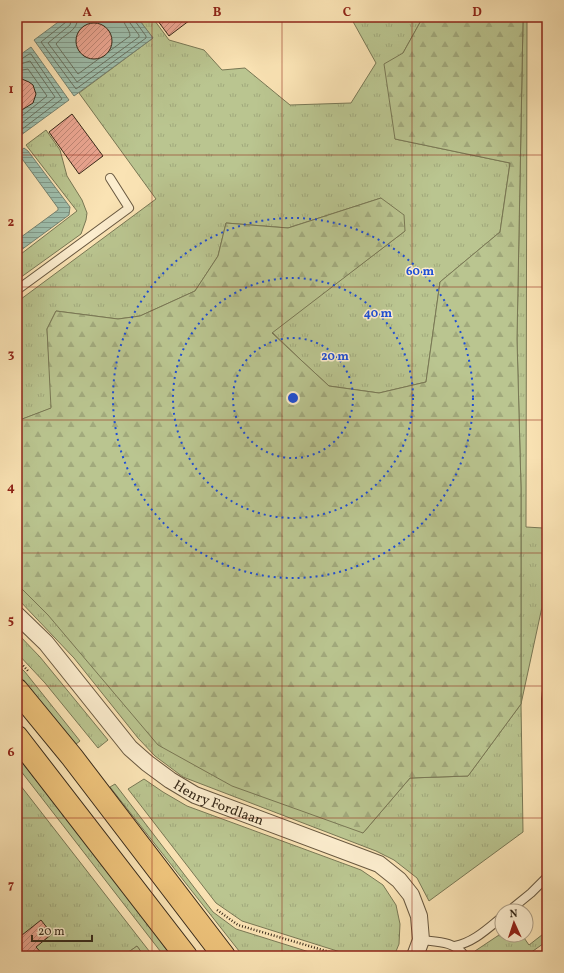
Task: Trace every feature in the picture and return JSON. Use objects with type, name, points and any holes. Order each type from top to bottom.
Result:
[{"type":"main road","points":[[25,682],[72,757],[224,956]]},
{"type":"main road","points":[[17,737],[186,956]]},
{"type":"street","name":"Henry Fordlaan","points":[[17,615],[46,643],[130,748],[170,780],[195,795],[379,864],[400,880],[411,895],[419,916],[421,940],[415,956]]},
{"type":"lane","points":[[17,290],[130,208],[110,178]]},
{"type":"lane","points":[[547,690],[547,810]]},
{"type":"lane","points":[[518,903],[547,877]]},
{"type":"lane","points":[[455,946],[467,943],[494,924]]},
{"type":"lane","points":[[421,940],[445,942],[455,946],[465,956]]},
{"type":"path","points":[[17,658],[25,682]]},
{"type":"path","points":[[212,906],[238,925],[343,956]]},
{"type":"green space","points":[[137,17],[152,17],[169,40],[204,50],[222,70],[245,68],[290,105],[351,103],[376,63],[351,18],[352,17],[423,17],[403,53],[395,139],[510,163],[500,232],[440,282],[426,382],[379,393],[329,386],[272,332],[405,231],[381,198],[288,228],[226,223],[218,256],[195,291],[140,316],[118,319],[56,311],[47,329],[52,408],[17,421],[17,302],[156,199],[79,93],[153,38]]},
{"type":"green space","points":[[423,17],[519,17],[519,21],[523,21],[517,339],[521,488],[521,704],[468,776],[410,778],[363,833],[232,786],[158,745],[48,615],[17,584],[17,421],[51,408],[47,329],[56,311],[118,319],[140,316],[195,291],[218,256],[226,223],[288,228],[381,198],[404,215],[405,231],[272,333],[329,386],[379,393],[426,382],[440,282],[500,232],[510,163],[395,139],[384,64],[403,53]]},
{"type":"green space","points":[[523,21],[527,21],[526,527],[543,528],[542,607],[521,704],[521,488],[517,339]]},
{"type":"green space","points":[[46,130],[60,150],[67,176],[82,200],[87,213],[86,220],[81,234],[17,280],[17,257],[77,211],[26,145]]},
{"type":"green space","points":[[17,584],[48,615],[363,833],[410,778],[468,776],[521,704],[523,832],[429,901],[417,878],[394,860],[376,851],[183,777],[155,756],[138,738],[74,658],[17,598]]},
{"type":"green space","points":[[17,633],[40,657],[108,740],[98,748],[45,683],[17,653]]},
{"type":"green space","points":[[17,664],[80,741],[76,744],[17,673]]},
{"type":"green space","points":[[17,756],[135,906],[171,956],[164,956],[17,766]]},
{"type":"green space","points":[[144,779],[187,806],[361,870],[383,885],[396,905],[400,924],[399,944],[394,956],[353,956],[242,921],[216,903],[128,789]]},
{"type":"green space","points":[[17,781],[153,956],[144,956],[137,946],[123,956],[17,956]]},
{"type":"green space","points":[[115,784],[213,912],[236,929],[322,956],[243,956],[110,787]]},
{"type":"green space","points":[[547,931],[547,941],[526,956],[479,956],[475,951],[494,938],[494,943],[528,943],[529,945],[534,943],[534,941]]},
{"type":"green space","points":[[137,946],[144,956],[123,956]]},
{"type":"water","points":[[65,17],[137,17],[153,38],[74,96],[34,40]]},
{"type":"water","points":[[31,47],[69,100],[17,138],[17,57]]},
{"type":"water","points":[[24,148],[28,151],[70,207],[69,215],[17,253],[17,240],[58,210],[20,156],[19,152]]},
{"type":"building","points":[[155,17],[194,17],[169,36]]},
{"type":"building","points":[[98,23],[107,28],[111,34],[111,48],[107,54],[98,59],[90,59],[81,54],[77,48],[76,37],[81,28],[87,24]]},
{"type":"building","points":[[17,77],[33,85],[36,94],[33,103],[17,113]]},
{"type":"building","points":[[72,114],[103,156],[79,174],[49,132]]},
{"type":"building","points":[[41,920],[52,934],[36,947],[44,956],[17,956],[17,939]]}]
